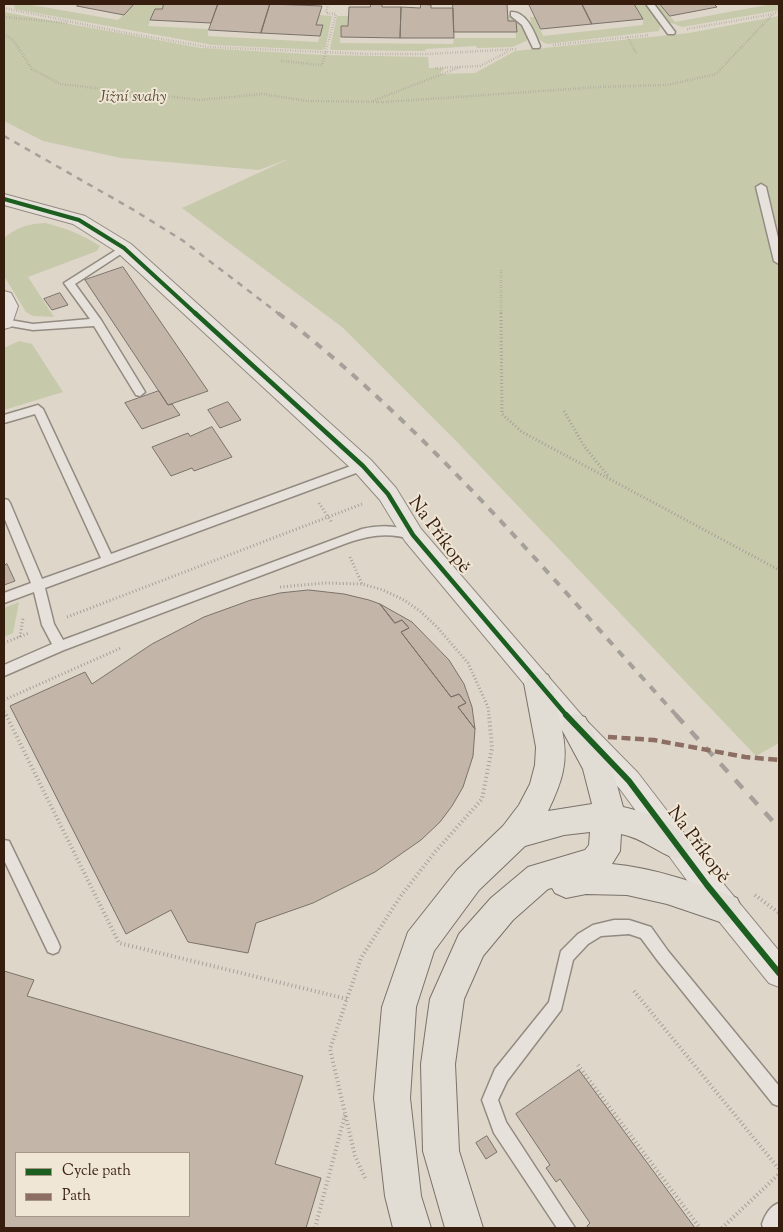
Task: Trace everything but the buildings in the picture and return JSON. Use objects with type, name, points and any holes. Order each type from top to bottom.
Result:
[{"type":"main road","points":[[412,1228],[403,1196],[392,1098],[399,1007],[420,942],[468,880],[514,836],[538,802],[545,786],[550,765],[551,747],[538,683]]},
{"type":"main road","points":[[464,1228],[441,1151],[438,1064],[448,999],[471,945],[502,909],[543,884],[596,860],[604,851],[608,807],[597,767],[575,726]]},
{"type":"main road","points":[[514,836],[558,822],[608,818],[626,820],[648,828],[676,845]]},
{"type":"main road","points":[[543,884],[604,878],[626,881],[660,888],[726,909]]},
{"type":"street","name":"Na Příkopě","points":[[7,203],[79,220],[124,248],[362,466],[388,494],[413,535],[538,683],[575,726],[629,781],[676,845],[779,973]]},
{"type":"street","points":[[4,297],[8,306],[4,322]]},
{"type":"lane","points":[[650,4],[672,32]]},
{"type":"lane","points":[[514,14],[526,20],[536,46]]},
{"type":"lane","points":[[761,187],[776,232],[779,260]]},
{"type":"lane","points":[[124,248],[69,282],[97,322],[140,392]]},
{"type":"lane","points":[[4,322],[32,327],[97,322]]},
{"type":"lane","points":[[4,420],[38,409],[108,560]]},
{"type":"lane","points":[[4,598],[362,466]]},
{"type":"lane","points":[[4,503],[38,585],[48,625],[60,646]]},
{"type":"lane","points":[[4,671],[60,646],[377,529],[392,528],[413,535]]},
{"type":"lane","points":[[4,846],[52,946]]},
{"type":"lane","points":[[567,1228],[500,1127],[490,1100],[501,1075],[556,1005],[566,956],[582,938],[598,930],[629,927],[646,932],[663,956],[779,1098]]},
{"type":"lane","points":[[774,1228],[770,1224],[779,1211]]},
{"type":"path","points":[[281,61],[322,64],[336,14],[326,13],[328,4]]},
{"type":"path","points":[[4,8],[208,47],[428,54],[512,50],[672,32],[773,14],[779,11]]},
{"type":"path","points":[[4,34],[13,40],[32,69],[60,84],[161,98],[200,100],[262,94],[308,102],[385,102],[436,100],[599,87],[642,87],[675,83],[716,74],[773,14]]},
{"type":"path","points":[[4,17],[56,23],[76,23]]},
{"type":"path","points":[[628,37],[636,53]]},
{"type":"path","points":[[435,68],[480,66],[512,50]]},
{"type":"path","points":[[372,101],[460,67]]},
{"type":"path","points":[[501,270],[502,414],[522,432],[779,570]]},
{"type":"path","points":[[564,411],[584,446],[610,480]]},
{"type":"path","points":[[4,643],[388,494]]},
{"type":"path","points":[[274,588],[325,583],[362,584],[383,590],[404,600],[420,611],[437,627],[468,663],[488,707],[492,748],[482,799],[435,852],[400,897],[361,958],[330,1049],[355,1156],[367,1181]]},
{"type":"path","points":[[4,700],[129,644]]},
{"type":"path","points":[[4,712],[119,942],[347,999]]},
{"type":"path","points":[[634,991],[779,1169]]},
{"type":"path","points":[[578,1065],[700,1228]]},
{"type":"path","points":[[315,1228],[346,1112]]},
{"type":"path","points":[[722,1228],[779,1174]]},
{"type":"green space","points":[[14,4],[26,4],[118,20],[134,4],[164,4],[162,9],[155,9],[148,26],[208,29],[208,36],[318,42],[323,25],[316,25],[319,15],[332,16],[325,49],[322,50],[212,45],[15,9]]},
{"type":"green space","points":[[634,4],[645,4],[661,23],[659,31],[547,44],[536,36],[531,26],[530,17],[535,17],[543,36],[643,25],[643,19]]},
{"type":"green space","points":[[654,4],[660,4],[675,22],[767,4],[779,4],[779,9],[682,27],[669,22]]},
{"type":"green space","name":"Jižní svahy","points":[[4,12],[201,48],[326,55],[428,57],[429,68],[445,68],[439,74],[475,73],[515,51],[689,33],[779,16],[779,743],[756,756],[458,443],[342,327],[182,208],[291,158],[259,170],[121,158],[43,141],[4,121]]},
{"type":"green space","points":[[508,15],[511,15],[523,26],[528,37],[526,41],[512,47],[477,48],[476,46],[426,49],[425,51],[331,50],[330,48],[337,16],[348,16],[348,26],[341,26],[340,43],[453,44],[454,38],[516,38],[516,21],[508,21]]},
{"type":"green space","points":[[45,223],[74,232],[100,246],[97,251],[28,277],[54,317],[33,316],[26,312],[4,276],[4,238],[23,227]]},
{"type":"green space","points":[[19,341],[32,344],[63,392],[4,410],[4,348]]},
{"type":"green space","points":[[19,602],[13,633],[4,637],[4,608]]},
{"type":"railway","points":[[4,136],[132,209],[182,240],[279,314]]},
{"type":"railway","points":[[278,313],[333,357],[437,454],[535,558],[677,716]]},
{"type":"railway","points":[[676,715],[779,828]]},
{"type":"marked path","points":[[608,737],[654,740],[745,757],[779,760]]},
{"type":"cycle path","points":[[4,199],[79,220],[124,248],[363,466],[388,494],[413,535],[575,726],[629,781],[707,885],[779,973]]}]
